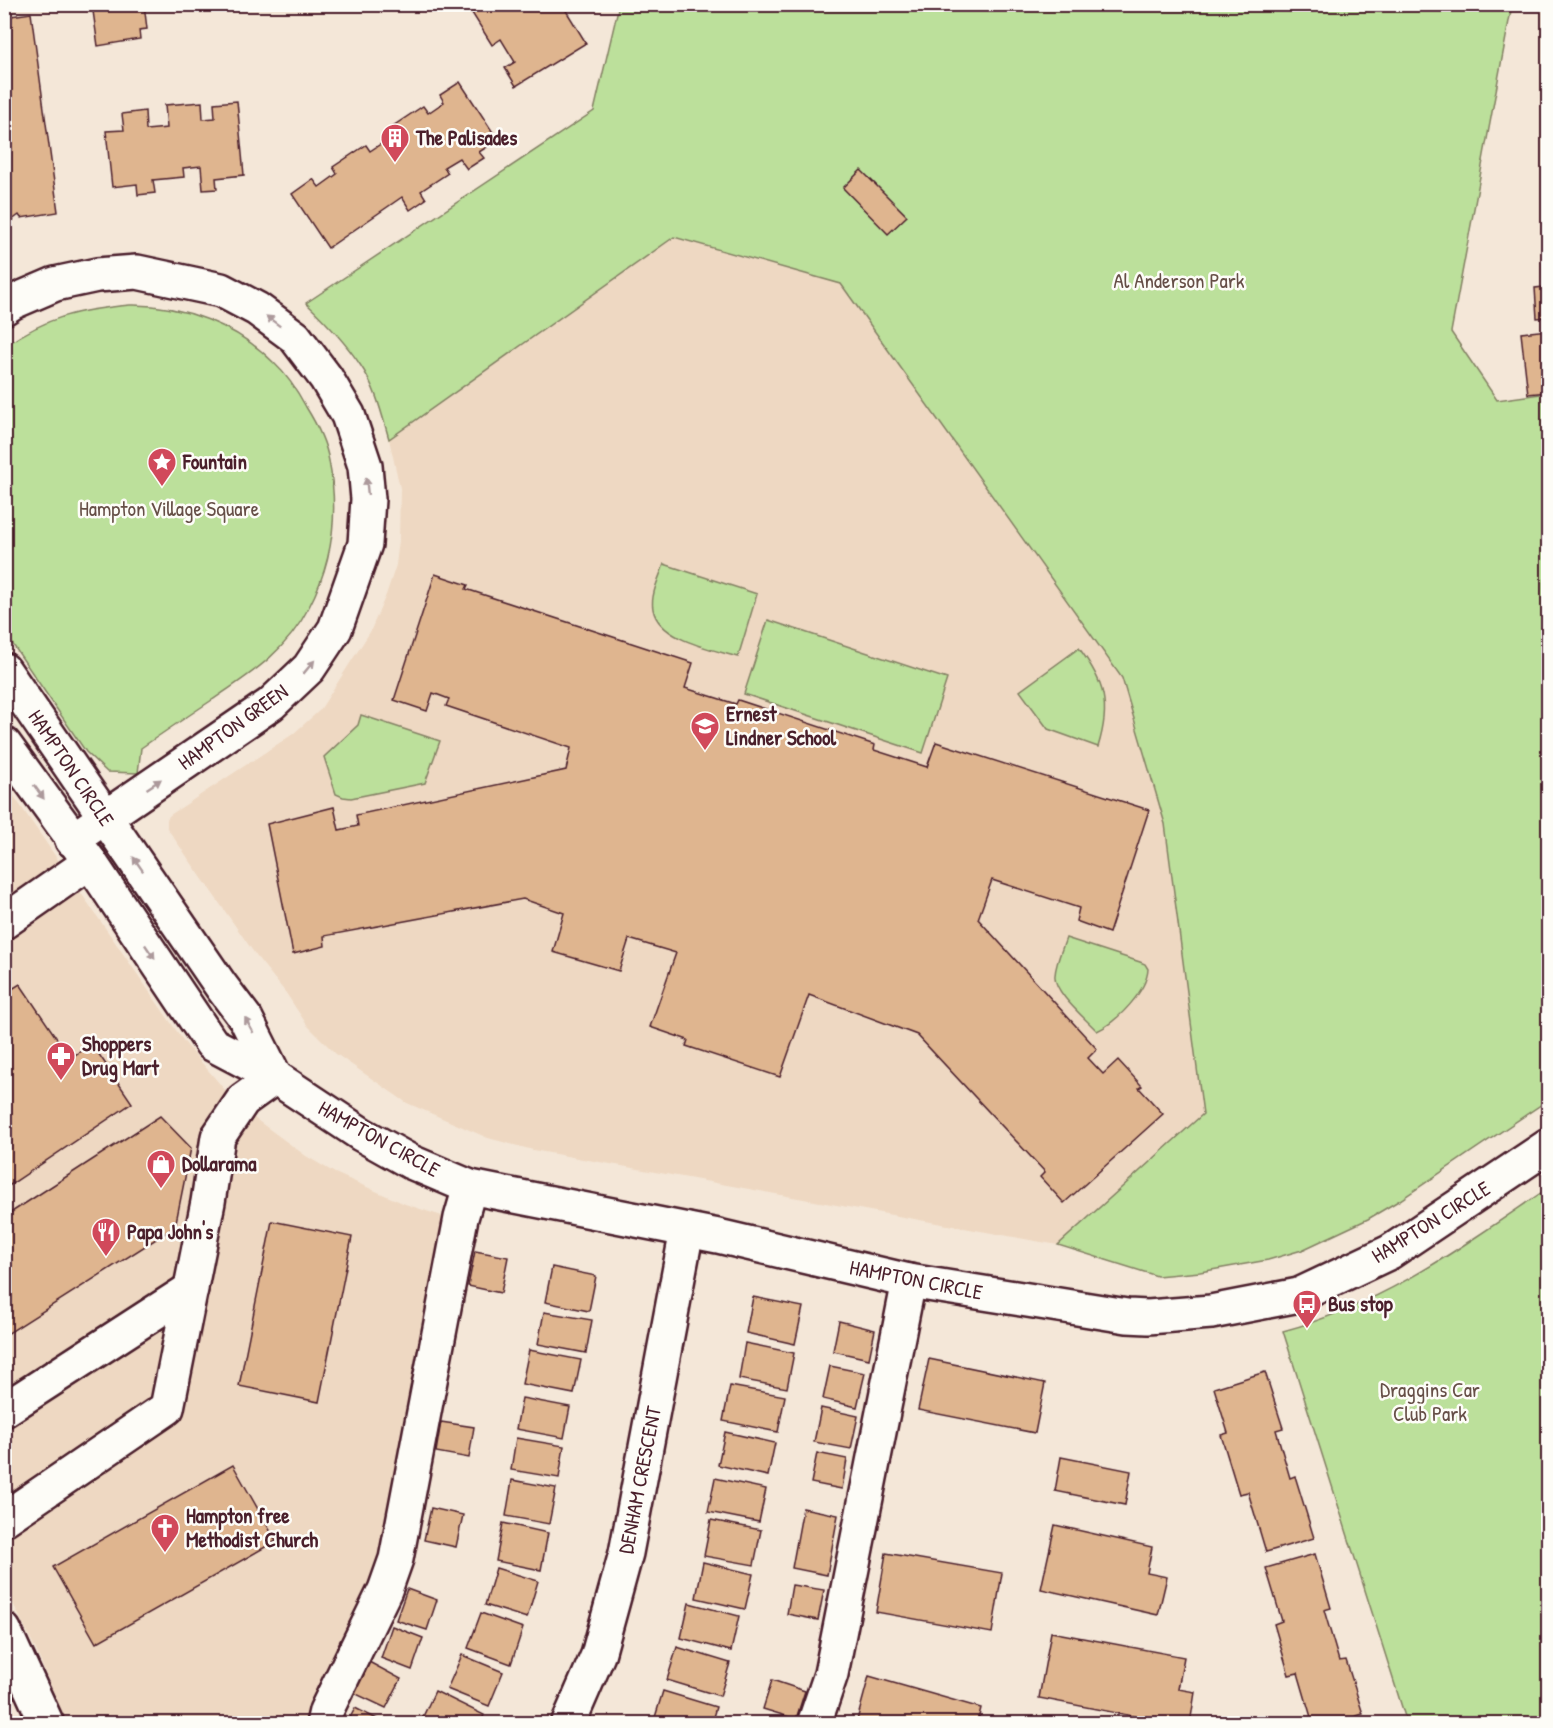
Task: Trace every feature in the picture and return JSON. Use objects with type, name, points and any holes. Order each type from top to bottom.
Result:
[{"type":"street","name":"HAMPTON GREEN","points":[[4,308],[55,284],[97,274],[137,272],[221,290],[257,309],[295,337],[326,378],[348,415],[365,466],[368,499],[365,544],[335,629],[309,668],[271,704],[105,817],[81,851],[4,922]]},
{"type":"street","name":"HAMPTON CIRCLE","points":[[4,670],[246,1019],[275,1077]]},
{"type":"street","name":"HAMPTON CIRCLE","points":[[4,744],[81,851],[212,1044],[275,1077],[361,1134],[411,1162],[470,1187],[687,1230],[909,1281],[1127,1316],[1148,1317],[1211,1312],[1299,1295],[1390,1252],[1548,1146]]},
{"type":"street","points":[[4,1519],[167,1408],[208,1202],[218,1137],[243,1100],[275,1077]]},
{"type":"street","points":[[323,1724],[326,1711],[385,1590],[396,1559],[461,1218],[470,1187]]},
{"type":"street","name":"DENHAM CRESCENT","points":[[568,1724],[597,1655],[626,1553],[687,1230]]},
{"type":"street","points":[[814,1724],[831,1674],[909,1281]]},
{"type":"street","points":[[4,1410],[191,1289]]},
{"type":"street","points":[[4,1630],[47,1724]]},
{"type":"shaded area","name":"Ernest Lindner School","points":[[674,237],[841,284],[1122,678],[1165,824],[1203,1114],[1058,1245],[533,1150],[488,1138],[407,1103],[336,1054],[307,1025],[167,828],[167,819],[170,815],[293,734],[320,710],[370,632],[396,565],[399,540],[400,488],[389,439]]},
{"type":"shaded area","points":[[4,782],[185,1043],[225,1090],[250,1115],[306,1156],[335,1173],[405,1204],[445,1217],[380,1567],[304,1723],[66,1723],[36,1650],[5,1587]]},
{"type":"green space","name":"Al Anderson Park","points":[[615,5],[1512,5],[1451,332],[1497,400],[1548,393],[1548,1100],[1400,1200],[1368,1219],[1302,1250],[1268,1260],[1200,1272],[1157,1276],[1058,1245],[1203,1114],[1165,824],[1122,678],[841,284],[674,237],[389,439],[378,402],[366,374],[342,341],[306,303],[594,111],[618,9]]},
{"type":"green space","name":"Hampton Village Square","points":[[130,305],[169,308],[208,320],[244,338],[274,363],[296,390],[320,433],[328,454],[333,499],[329,554],[317,590],[300,623],[279,649],[254,671],[141,748],[138,773],[107,772],[86,752],[5,633],[5,346],[36,328],[64,316],[95,309]]},
{"type":"green space","points":[[664,564],[757,594],[738,657],[688,642],[676,636],[657,620],[652,604]]},
{"type":"green space","points":[[768,620],[947,679],[923,753],[744,694]]},
{"type":"green space","points":[[1079,648],[1095,672],[1103,695],[1104,719],[1098,747],[1048,729],[1020,691]]},
{"type":"green space","points":[[361,715],[440,741],[425,783],[351,798],[336,794],[324,757],[358,725]]},
{"type":"green space","points":[[1066,938],[1140,962],[1148,969],[1142,987],[1130,1005],[1113,1021],[1097,1031],[1064,997],[1056,982],[1057,965]]},
{"type":"green space","name":"Draggins Car Club Park","points":[[1548,1188],[1548,1723],[1407,1723],[1283,1331],[1321,1319],[1390,1289],[1453,1252]]},
{"type":"building","points":[[92,4],[144,4],[147,29],[139,30],[140,39],[98,46]]},
{"type":"building","name":"The Palisades","points":[[482,4],[562,4],[586,43],[516,86],[505,68],[515,62],[501,39],[492,45],[472,13],[483,6]]},
{"type":"building","points":[[31,13],[58,212],[21,218],[19,215],[8,223],[4,219],[4,17]]},
{"type":"building","name":"The Palisades","points":[[460,82],[498,140],[479,152],[484,158],[467,169],[459,158],[444,167],[448,173],[421,191],[426,199],[410,210],[402,197],[328,248],[292,194],[313,179],[319,187],[337,174],[333,167],[366,145],[370,151],[391,137],[387,130],[423,106],[428,113],[444,102],[440,95]]},
{"type":"building","points":[[237,101],[244,175],[216,178],[217,189],[203,190],[201,166],[183,168],[184,177],[153,180],[155,193],[138,195],[137,184],[112,187],[106,131],[124,130],[122,114],[145,111],[146,130],[167,128],[165,105],[202,102],[203,119],[215,118],[214,103]]},
{"type":"building","points":[[861,170],[907,216],[888,234],[843,188]]},
{"type":"building","points":[[1543,263],[1548,263],[1548,317],[1537,318],[1535,288],[1544,287]]},
{"type":"building","points":[[1548,330],[1548,392],[1528,394],[1521,333]]},
{"type":"building","points":[[435,574],[468,585],[466,589],[693,663],[685,688],[736,704],[738,700],[875,745],[874,750],[927,767],[936,742],[1149,810],[1109,933],[1076,921],[1079,908],[992,880],[978,919],[1097,1049],[1088,1058],[1103,1074],[1118,1060],[1163,1114],[1064,1203],[1040,1177],[1045,1172],[917,1035],[809,995],[780,1077],[686,1046],[688,1040],[650,1027],[676,953],[629,939],[619,971],[553,952],[564,913],[523,899],[324,936],[325,946],[293,954],[267,824],[334,807],[339,830],[358,826],[356,815],[566,770],[571,748],[446,706],[449,699],[433,693],[427,711],[394,700]]},
{"type":"building","name":"Shoppers Drug Mart","points":[[20,984],[70,1058],[92,1044],[132,1103],[4,1189],[4,994]]},
{"type":"building","points":[[160,1116],[191,1148],[175,1227],[4,1336],[4,1217]]},
{"type":"building","points":[[272,1221],[352,1237],[319,1402],[239,1386]]},
{"type":"building","points":[[475,1251],[508,1257],[501,1293],[468,1286]]},
{"type":"building","points":[[552,1267],[596,1276],[589,1311],[545,1302]]},
{"type":"building","points":[[753,1297],[803,1307],[795,1344],[746,1333]]},
{"type":"building","points":[[544,1312],[592,1320],[586,1353],[538,1344]]},
{"type":"building","points":[[839,1321],[875,1330],[869,1359],[833,1351]]},
{"type":"building","points":[[745,1343],[794,1353],[787,1388],[739,1379]]},
{"type":"building","points":[[529,1350],[581,1360],[574,1394],[522,1384]]},
{"type":"building","points":[[929,1359],[1045,1383],[1035,1433],[918,1410]]},
{"type":"building","points":[[830,1366],[865,1373],[857,1407],[823,1399]]},
{"type":"building","points":[[1265,1372],[1283,1428],[1276,1430],[1290,1478],[1295,1476],[1314,1538],[1266,1552],[1248,1492],[1239,1494],[1221,1435],[1228,1433],[1214,1388]]},
{"type":"building","points":[[730,1386],[785,1396],[778,1432],[723,1421]]},
{"type":"building","points":[[522,1398],[570,1407],[564,1438],[516,1429]]},
{"type":"building","points":[[821,1408],[858,1416],[851,1449],[814,1442]]},
{"type":"building","points":[[441,1422],[474,1427],[469,1458],[436,1452]]},
{"type":"building","points":[[725,1432],[775,1443],[768,1476],[718,1465]]},
{"type":"building","points":[[516,1438],[564,1446],[559,1478],[511,1470]]},
{"type":"building","points":[[817,1453],[847,1459],[842,1489],[811,1483]]},
{"type":"building","points":[[1061,1457],[1131,1471],[1125,1505],[1055,1491]]},
{"type":"building","name":"Hampton free Methodist Church","points":[[233,1465],[276,1541],[96,1643],[53,1567]]},
{"type":"building","points":[[715,1478],[766,1489],[759,1522],[708,1512]]},
{"type":"building","points":[[512,1480],[556,1488],[549,1524],[506,1516]]},
{"type":"building","points":[[431,1508],[463,1515],[456,1547],[424,1540]]},
{"type":"building","points":[[803,1508],[838,1515],[827,1575],[792,1568]]},
{"type":"building","points":[[711,1520],[761,1530],[754,1565],[704,1556]]},
{"type":"building","points":[[503,1523],[548,1533],[541,1570],[496,1561]]},
{"type":"building","points":[[1055,1525],[1152,1547],[1147,1573],[1167,1577],[1158,1615],[1041,1589]]},
{"type":"building","points":[[886,1553],[1002,1573],[992,1633],[876,1612]]},
{"type":"building","points":[[1315,1554],[1331,1608],[1324,1610],[1339,1661],[1346,1660],[1363,1714],[1331,1724],[1313,1724],[1298,1673],[1289,1675],[1274,1624],[1282,1621],[1266,1568]]},
{"type":"building","points":[[703,1562],[753,1574],[745,1609],[696,1598]]},
{"type":"building","points":[[496,1568],[538,1581],[527,1618],[485,1605]]},
{"type":"building","points":[[792,1585],[824,1590],[818,1620],[787,1614]]},
{"type":"building","points":[[407,1589],[437,1600],[427,1630],[396,1620]]},
{"type":"building","points":[[689,1603],[739,1616],[731,1651],[681,1638]]},
{"type":"building","points":[[481,1613],[523,1628],[511,1664],[468,1648]]},
{"type":"building","points":[[392,1626],[423,1638],[412,1670],[381,1658]]},
{"type":"building","points":[[1051,1632],[1184,1657],[1178,1689],[1195,1692],[1190,1724],[1174,1724],[1039,1698]]},
{"type":"building","points":[[677,1647],[730,1663],[720,1696],[667,1680]]},
{"type":"building","points":[[462,1655],[503,1672],[489,1706],[447,1689]]},
{"type":"building","points":[[369,1662],[401,1679],[386,1708],[354,1693]]},
{"type":"building","points":[[869,1676],[981,1708],[977,1724],[856,1724]]},
{"type":"building","points":[[772,1680],[805,1691],[796,1719],[763,1709]]},
{"type":"building","points":[[435,1691],[484,1715],[480,1724],[427,1724],[421,1721]]},
{"type":"building","points":[[663,1691],[716,1707],[711,1724],[653,1724]]},
{"type":"building","points":[[355,1708],[387,1724],[347,1724]]},
{"type":"place","name":"The Palisades","points":[[395,164]]},
{"type":"place","name":"Fountain","points":[[162,488]]},
{"type":"place","name":"Ernest Lindner School","points":[[705,752]]},
{"type":"place","name":"Shoppers Drug Mart","points":[[61,1082]]},
{"type":"place","name":"Dollarama","points":[[161,1190]]},
{"type":"place","name":"Papa John's","points":[[106,1258]]},
{"type":"place","name":"Bus stop","points":[[1307,1330]]},
{"type":"place","name":"Hampton free Methodist Church","points":[[165,1554]]}]
